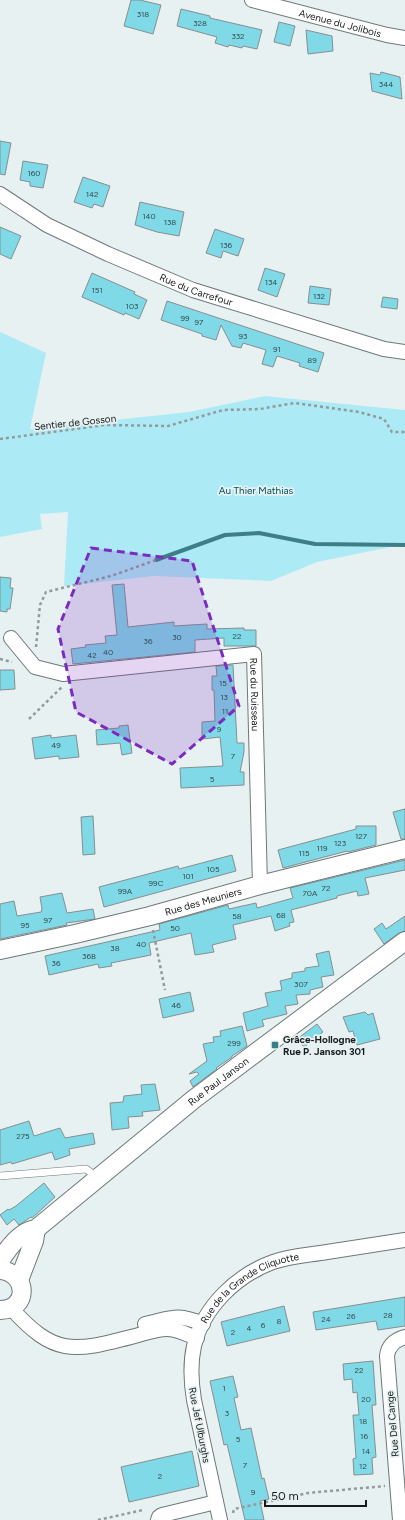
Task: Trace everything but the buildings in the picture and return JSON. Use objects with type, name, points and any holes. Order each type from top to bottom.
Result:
[{"type":"street","name":"Avenue du Jolibois","points":[[252,0],[387,35],[405,38]]},
{"type":"street","name":"Rue du Carrefour","points":[[0,194],[47,225],[108,254],[193,290],[384,350],[405,352]]},
{"type":"street","points":[[11,638],[35,667]]},
{"type":"street","name":"Rue du Ruisseau","points":[[35,667],[63,674],[254,654],[260,885]]},
{"type":"street","name":"Rue des Meuniers","points":[[0,950],[150,916],[260,885],[405,849]]},
{"type":"street","name":"Rue Paul Janson","points":[[0,1261],[12,1244],[28,1231],[36,1229],[194,1099],[405,941]]},
{"type":"street","points":[[19,1280],[34,1241],[36,1229]]},
{"type":"street","name":"Rue de la Grande Cliquotte","points":[[10,1306],[33,1318],[44,1328],[59,1335],[72,1338],[93,1337],[180,1317],[203,1324],[214,1306],[230,1288],[249,1273],[263,1266],[301,1256],[405,1240]]},
{"type":"street","points":[[0,1270],[7,1271],[14,1275],[19,1280],[22,1288],[21,1296],[10,1306]]},
{"type":"street","name":"Rue de la Grande Cliquotte","points":[[10,1306],[34,1332],[50,1341],[67,1346],[89,1347],[168,1329],[197,1338]]},
{"type":"street","name":"Rue Jef Ulburghs","points":[[203,1324],[193,1351],[192,1387],[220,1519]]},
{"type":"street","name":"Rue Del Cange","points":[[400,1520],[387,1356],[388,1349],[393,1343],[405,1337]]},
{"type":"street","points":[[158,1520],[162,1515],[216,1502]]},
{"type":"lane","points":[[0,1176],[86,1169],[98,1178]]},
{"type":"path","name":"Sentier de Gosson","points":[[0,439],[105,425],[168,426],[223,410],[260,409],[295,404],[359,412],[384,419],[392,432],[405,432]]},
{"type":"path","points":[[35,667],[40,605],[46,592],[111,576],[156,560]]},
{"type":"path","points":[[29,720],[77,673]]},
{"type":"path","points":[[150,916],[165,990]]},
{"type":"path","points":[[220,1519],[233,1514],[234,1509],[308,1493],[397,1485]]},
{"type":"path","points":[[98,1520],[143,1510]]},
{"type":"highlighted area","points":[[91,548],[192,561],[239,706],[172,764],[76,712],[58,629]]},
{"type":"green space","name":"Au Thier Mathias","points":[[0,332],[46,353],[30,429],[189,412],[265,396],[405,410],[405,544],[317,562],[271,581],[154,576],[64,586],[68,512],[40,514],[42,529],[0,537]]},
{"type":"waterway","points":[[156,560],[225,535],[259,533],[315,544],[405,545]]},
{"type":"place","name":"Grâce-Hollogne Rue P. Janson 301","points":[[275,1045]]}]
